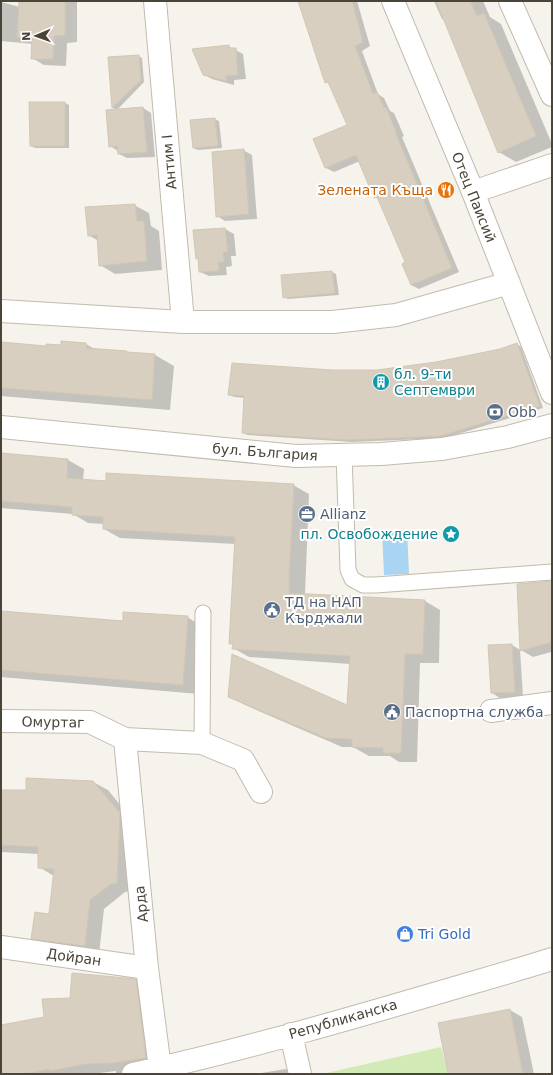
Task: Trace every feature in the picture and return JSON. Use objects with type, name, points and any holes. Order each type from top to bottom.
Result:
[{"type":"street","name":"Антим I","points":[[155,1],[183,322]]},
{"type":"street","name":"Отец Паисий","points":[[393,1],[473,192],[552,393]]},
{"type":"street","points":[[510,1],[552,95]]},
{"type":"street","points":[[473,192],[552,165]]},
{"type":"street","points":[[1,311],[183,322],[333,322],[396,315],[509,283]]},
{"type":"street","name":"бул. България","points":[[1,427],[284,456],[381,454],[442,449],[508,437],[552,425]]},
{"type":"street","points":[[491,711],[552,703]]},
{"type":"street","name":"Омуртаг","points":[[1,721],[90,722],[125,739]]},
{"type":"street","points":[[125,739],[202,743],[243,760],[261,792]]},
{"type":"street","name":"Арда","points":[[125,739],[147,968],[160,1068]]},
{"type":"street","name":"Дойран","points":[[1,947],[147,968]]},
{"type":"street","name":"Републиканска","points":[[132,1074],[160,1068],[192,1067],[291,1034],[552,959]]},
{"type":"street","points":[[291,1034],[300,1074]]},
{"type":"lane","points":[[344,455],[348,570],[352,579],[363,585],[376,585],[552,572]]},
{"type":"lane","points":[[202,743],[204,613]]},
{"type":"green space","points":[[441,1047],[448,1074],[322,1074]]},
{"type":"water","points":[[407,530],[409,574],[384,575],[382,531]]},
{"type":"building","points":[[19,1],[65,1],[65,35],[54,36],[53,59],[31,59],[32,38],[17,37]]},
{"type":"building","points":[[298,1],[352,1],[363,42],[355,46],[373,94],[377,92],[384,108],[386,107],[452,268],[411,285],[402,264],[405,262],[377,197],[374,198],[356,155],[325,168],[313,139],[347,125],[328,82],[325,83]]},
{"type":"building","points":[[436,1],[470,1],[477,16],[484,13],[536,136],[498,153]]},
{"type":"building","points":[[229,45],[229,48],[236,48],[238,75],[226,76],[226,81],[203,75],[192,49]]},
{"type":"building","points":[[139,55],[141,80],[112,108],[108,57]]},
{"type":"building","points":[[29,102],[65,102],[65,146],[30,146]]},
{"type":"building","points":[[143,107],[147,152],[118,154],[117,146],[109,147],[106,110]]},
{"type":"building","points":[[215,118],[218,146],[193,148],[190,120]]},
{"type":"building","points":[[244,149],[249,214],[216,217],[212,152]]},
{"type":"building","points":[[135,204],[137,221],[144,221],[147,261],[99,266],[97,235],[88,236],[85,207]]},
{"type":"building","points":[[225,228],[228,252],[223,252],[224,262],[218,262],[219,271],[199,272],[193,230]]},
{"type":"building","points":[[332,271],[335,293],[283,298],[281,275]]},
{"type":"building","points":[[61,341],[86,343],[86,348],[155,354],[152,400],[1,388],[1,342],[46,346],[46,344],[61,345]]},
{"type":"building","name":"бл. 9-ти Септември","points":[[517,343],[540,406],[440,436],[347,440],[242,433],[244,396],[228,395],[232,363],[332,370],[377,370],[436,362],[500,349]]},
{"type":"building","points":[[1,453],[68,459],[67,478],[106,481],[106,473],[294,484],[289,593],[425,600],[423,654],[405,654],[401,753],[383,753],[383,748],[352,747],[352,739],[326,738],[228,697],[232,654],[347,705],[350,656],[232,649],[233,644],[229,644],[235,537],[103,529],[103,517],[72,515],[72,507],[1,501]]},
{"type":"building","points":[[552,581],[552,642],[520,651],[517,584]]},
{"type":"building","points":[[1,611],[123,621],[123,612],[188,616],[183,685],[1,670]]},
{"type":"building","points":[[512,644],[515,692],[491,693],[488,645]]},
{"type":"building","points":[[26,778],[93,781],[120,813],[117,883],[111,884],[90,900],[85,946],[31,939],[35,912],[49,914],[54,869],[38,868],[38,847],[1,845],[1,790],[26,790]]},
{"type":"building","points":[[72,973],[136,979],[146,1058],[114,1063],[86,1064],[26,1074],[1,1074],[1,1025],[44,1017],[42,999],[70,998]]},
{"type":"building","points":[[510,1009],[523,1074],[448,1074],[438,1023]]},
{"type":"place","name":"Зелената Къща","points":[[446,190]]},
{"type":"place","name":"бл. 9-ти Септември","points":[[381,382]]},
{"type":"place","name":"Obb","points":[[495,412]]},
{"type":"place","name":"Allianz","points":[[307,514]]},
{"type":"place","name":"пл. Освобождение","points":[[451,534]]},
{"type":"place","name":"ТД на НАП Кърджали","points":[[272,610]]},
{"type":"place","name":"Паспортна служба","points":[[392,712]]},
{"type":"place","name":"Tri Gold","points":[[405,934]]}]
